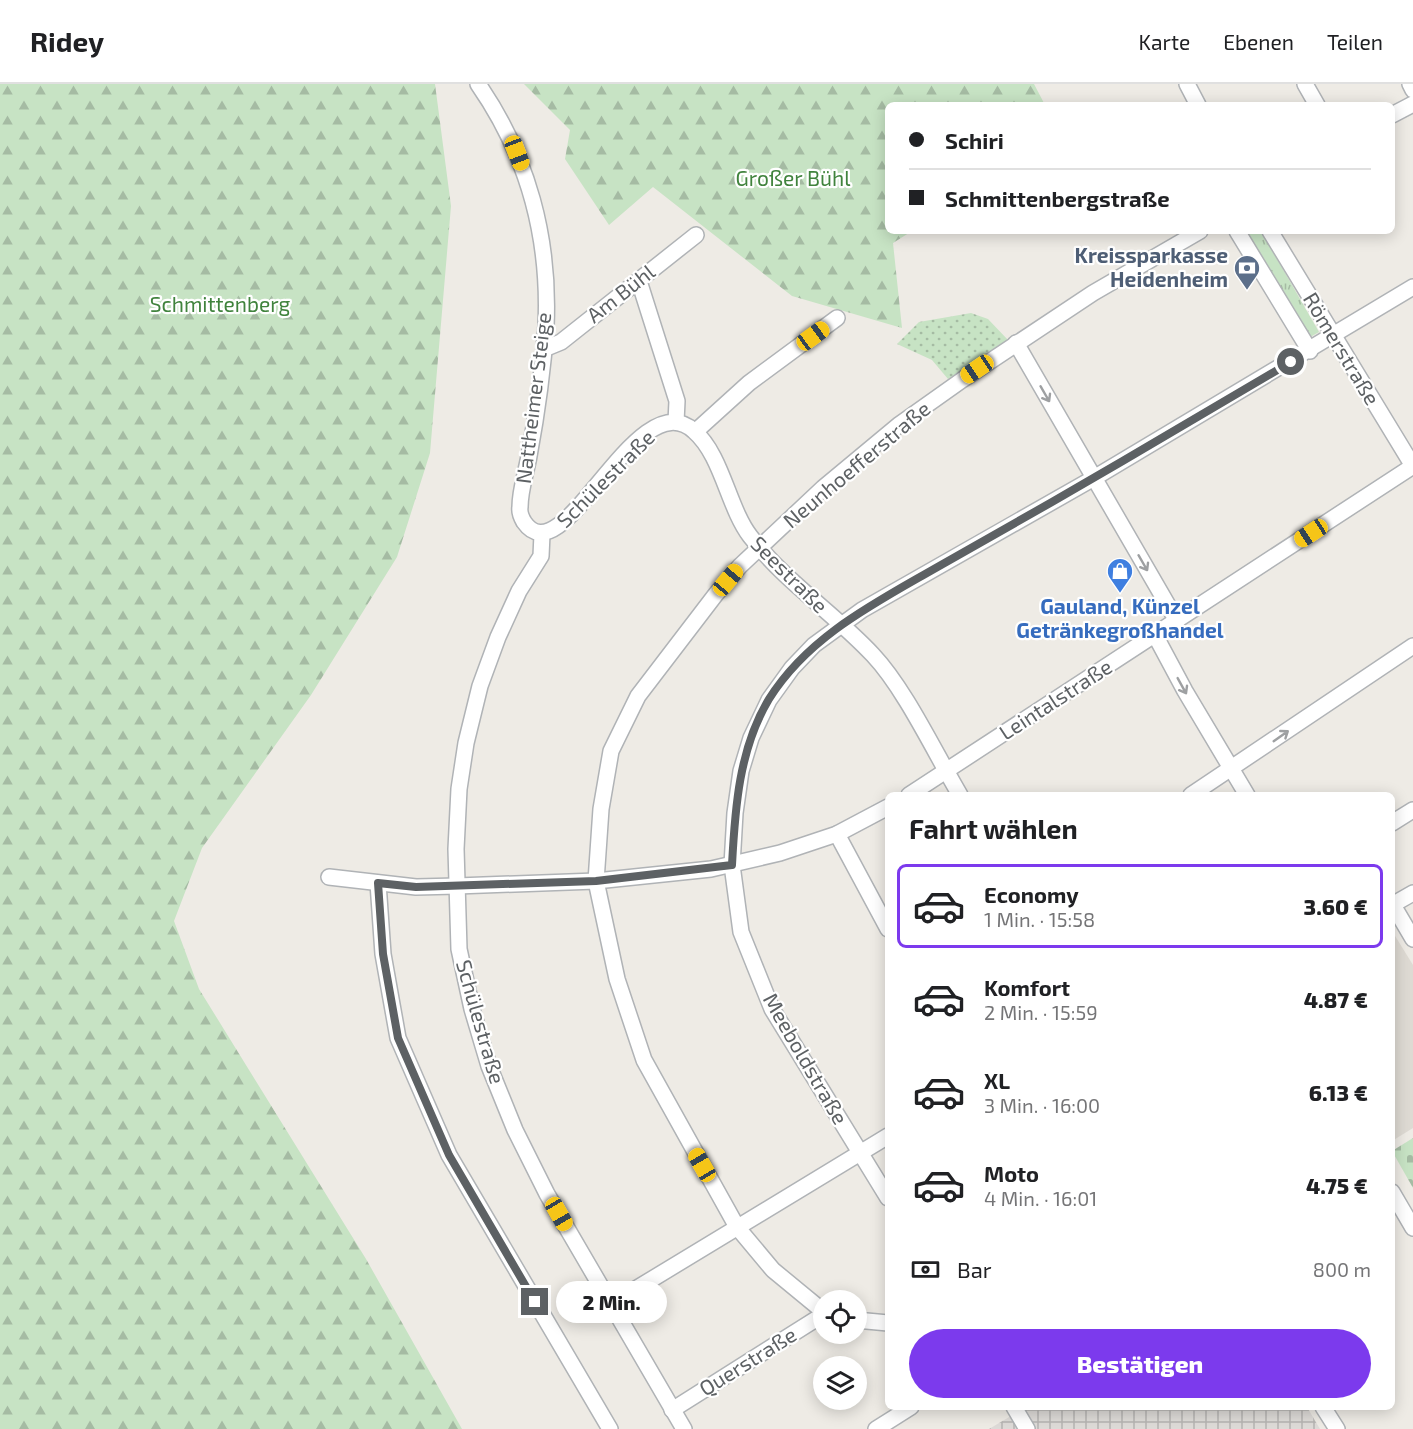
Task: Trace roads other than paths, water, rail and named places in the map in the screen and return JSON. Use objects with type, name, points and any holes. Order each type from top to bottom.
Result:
[{"type":"street","name":"Nattheimer Steige","points":[[478,84],[511,137],[529,185],[544,253],[546,287],[544,349],[520,511],[527,526],[542,534]]},
{"type":"street","points":[[1187,84],[1196,102]]},
{"type":"street","points":[[1305,84],[1315,102]]},
{"type":"street","points":[[1410,84],[1413,90]]},
{"type":"street","points":[[1395,113],[1413,104]]},
{"type":"street","name":"Neunhoefferstraße","points":[[813,1304],[773,1270],[737,1227],[644,1060],[617,979],[596,881],[601,809],[610,751],[638,696],[716,594],[740,566],[822,488],[900,424],[1016,343],[1093,293],[1195,234]]},
{"type":"street","name":"Römerstraße","points":[[1239,234],[1310,351]]},
{"type":"street","name":"Römerstraße","points":[[1272,234],[1413,466]]},
{"type":"street","name":"Am Bühl","points":[[544,349],[561,342],[696,235]]},
{"type":"street","points":[[639,280],[677,401],[676,422]]},
{"type":"street","name":"Meeboldstraße","points":[[885,1193],[772,1009],[741,932],[732,865],[740,782],[751,738],[769,700],[792,668],[814,645],[862,609],[1094,478],[1334,337],[1413,287]]},
{"type":"street","points":[[696,431],[749,382],[837,318]]},
{"type":"street","points":[[1016,343],[1177,621]]},
{"type":"street","name":"Schülestraße","points":[[684,1429],[547,1194],[515,1130],[489,1066],[472,1010],[459,949],[457,886],[459,789],[466,743],[480,686],[498,637],[519,591],[541,556],[542,534],[564,524],[596,484],[641,439],[660,425],[676,422],[696,431]]},
{"type":"street","name":"Seestraße","points":[[696,431],[714,463],[740,521],[760,548],[792,582],[873,654],[885,669],[958,792]]},
{"type":"street","name":"Leintalstraße","points":[[914,792],[1413,466]]},
{"type":"street","points":[[1155,635],[1185,692],[1246,792]]},
{"type":"street","points":[[1196,792],[1413,646]]},
{"type":"street","points":[[329,877],[416,887],[457,886],[596,881],[732,865],[780,854],[837,834],[885,809]]},
{"type":"street","points":[[1395,821],[1413,810]]},
{"type":"street","points":[[837,834],[885,923]]},
{"type":"street","points":[[378,883],[383,954],[398,1038],[449,1155],[610,1429]]},
{"type":"street","points":[[1395,904],[1413,892]]},
{"type":"street","points":[[1395,908],[1413,939]]},
{"type":"street","points":[[611,1304],[885,1138]]},
{"type":"street","points":[[1395,1197],[1413,1228]]},
{"type":"street","name":"Querstraße","points":[[672,1410],[813,1320]]},
{"type":"street","points":[[867,1321],[885,1323]]},
{"type":"street","points":[[876,1429],[906,1410]]},
{"type":"street","points":[[1016,1410],[1028,1429]]},
{"type":"street","points":[[1325,1410],[1337,1429]]},
{"type":"place","name":"Kreissparkasse Heidenheim","points":[[1247,291]]},
{"type":"place","name":"Gauland, Künzel Getränkegroßhandel","points":[[1120,594]]},
{"type":"park label","name":"Großer Bühl","points":[[793,179]]},
{"type":"park label","name":"Schmittenberg","points":[[220,305]]}]
